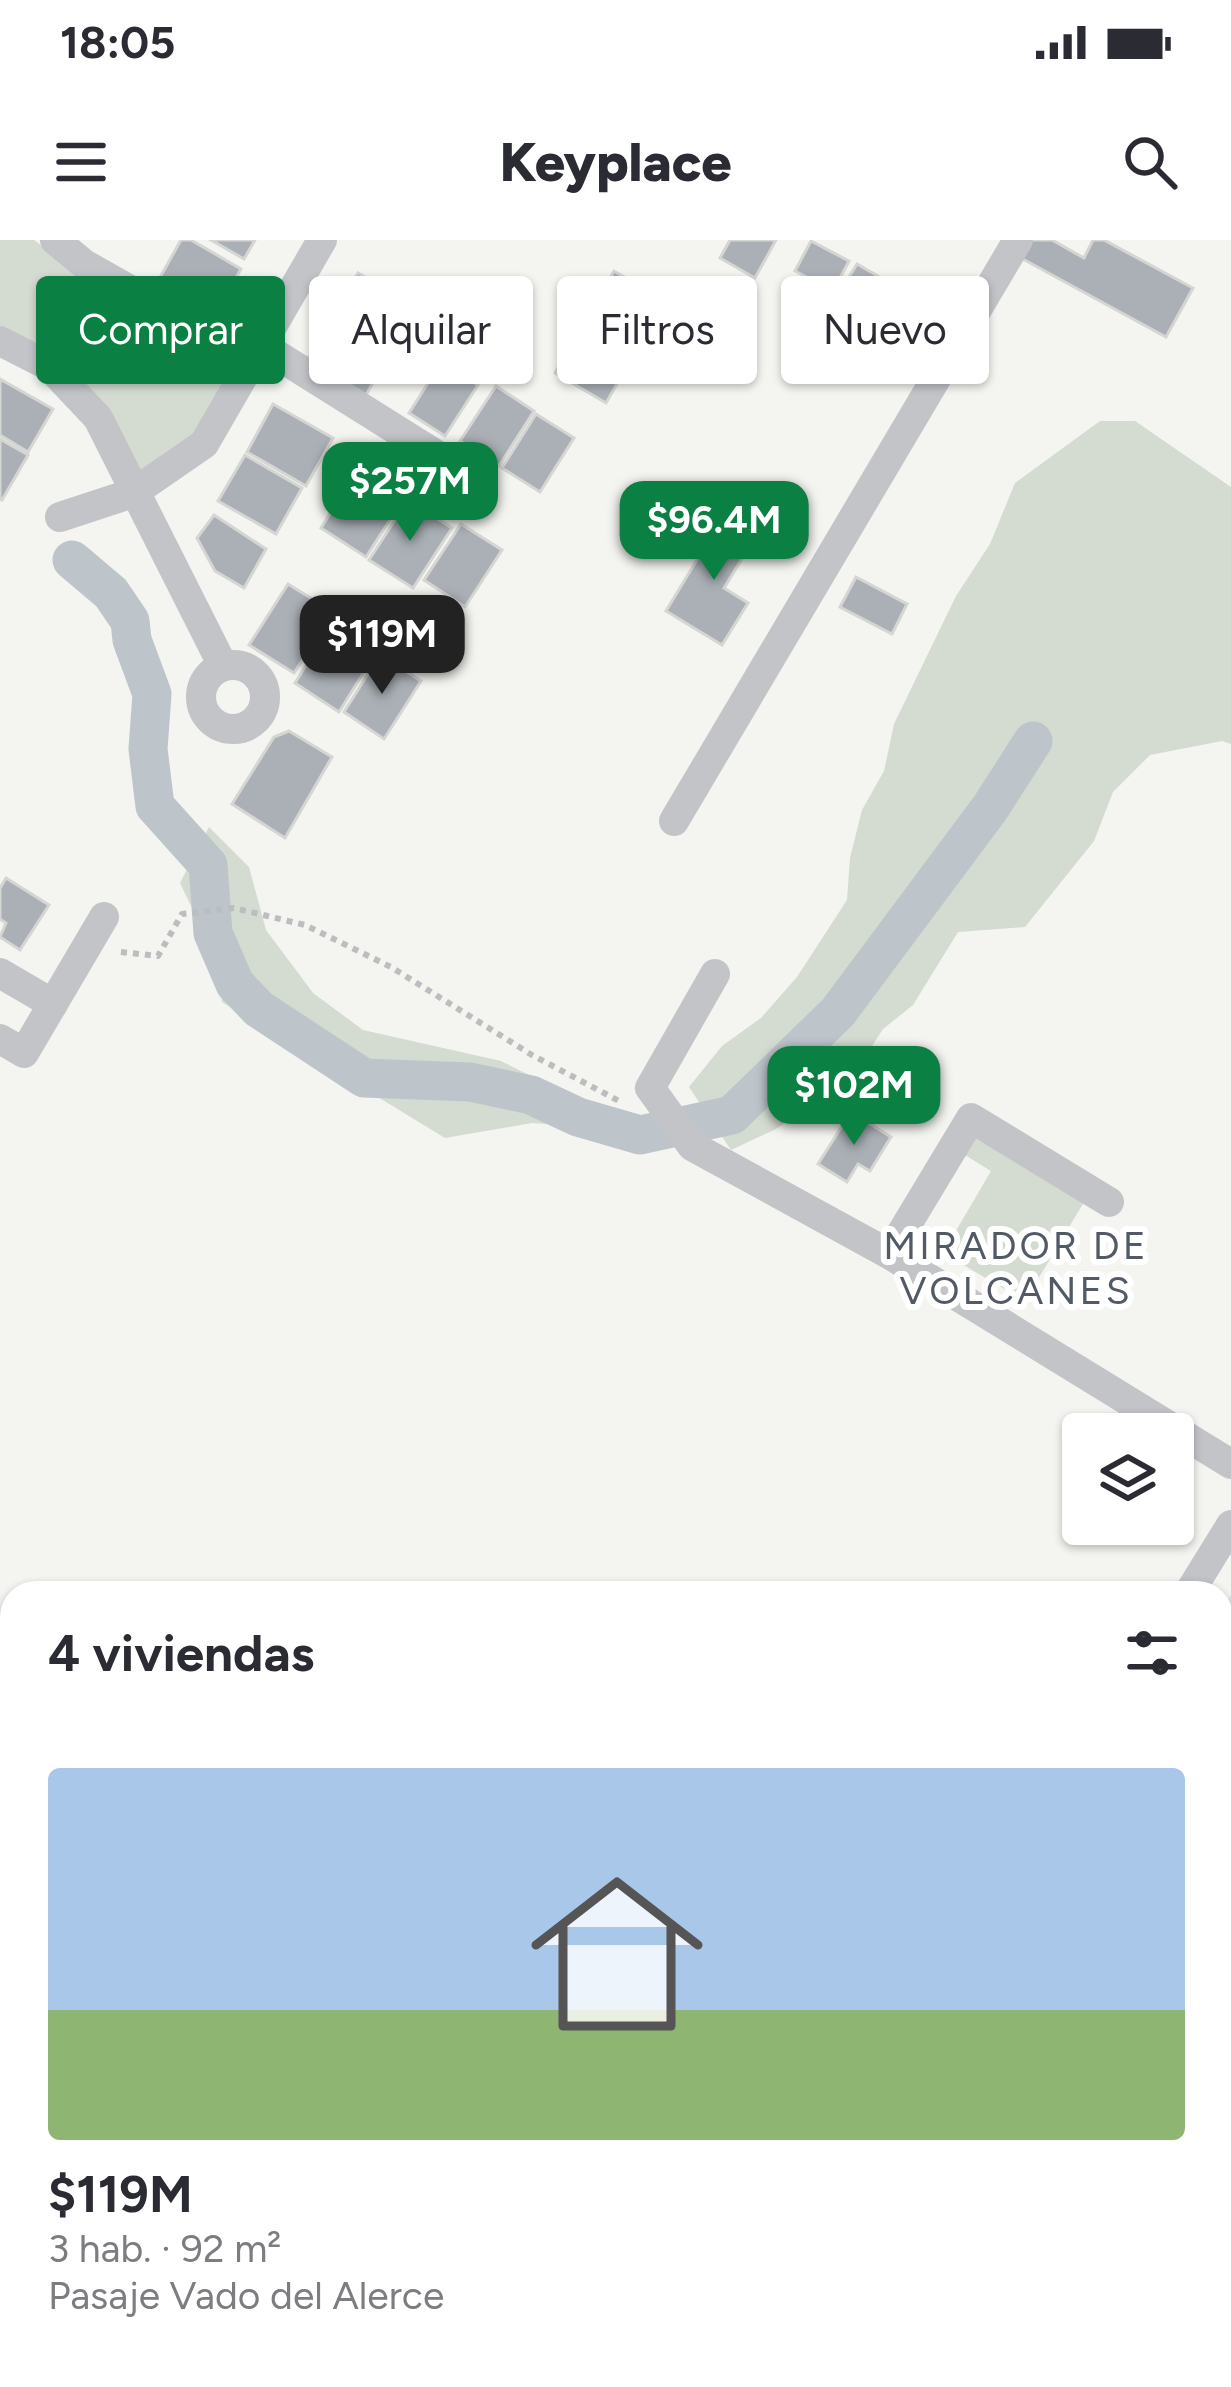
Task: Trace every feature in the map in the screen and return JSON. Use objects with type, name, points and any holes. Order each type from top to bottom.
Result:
[{"type":"street","points":[[56,240],[105,276]]},
{"type":"street","points":[[285,303],[322,240]]},
{"type":"street","points":[[674,821],[1018,240]]},
{"type":"street","points":[[0,341],[49,366],[75,390],[112,442],[223,666]]},
{"type":"street","points":[[285,359],[459,469]]},
{"type":"street","points":[[61,517],[134,493],[204,444],[238,384]]},
{"type":"street","points":[[12,1046],[52,1004],[96,930]]},
{"type":"street","points":[[0,973],[52,1004]]},
{"type":"street","points":[[715,974],[650,1088],[692,1146],[889,1254],[1231,1464]]},
{"type":"street","points":[[889,1254],[971,1118],[1109,1202]]},
{"type":"street","points":[[1196,1581],[1231,1525]]},
{"type":"path","points":[[96,930],[115,951],[158,956],[182,914],[234,908],[305,925],[391,967],[618,1103],[650,1088]]},
{"type":"shaded area","points":[[0,240],[34,240],[82,276],[36,276],[36,371],[0,332]]},
{"type":"shaded area","points":[[47,384],[232,384],[201,438],[136,481]]},
{"type":"shaded area","points":[[1100,421],[1135,421],[1231,487],[1231,744],[1222,741],[1150,755],[1113,792],[1094,841],[1025,927],[958,932],[913,1005],[883,1029],[853,1075],[776,1129],[731,1150],[689,1087],[722,1046],[761,1018],[797,977],[847,900],[850,858],[862,810],[884,771],[894,724],[956,596],[990,544],[1015,483]]},
{"type":"shaded area","points":[[209,827],[249,867],[266,930],[313,993],[363,1030],[501,1061],[529,1075],[565,1095],[579,1126],[532,1123],[445,1138],[222,1002],[217,960],[180,883]]},
{"type":"shaded area","points":[[975,1138],[1084,1202],[1025,1301],[943,1253],[991,1171],[965,1155]]},
{"type":"building","points":[[181,240],[191,240],[241,269],[237,276],[161,276]]},
{"type":"building","points":[[211,240],[255,240],[244,259]]},
{"type":"building","points":[[730,240],[776,240],[756,276],[720,258]]},
{"type":"building","points":[[1028,240],[1052,240],[1084,258],[1093,240],[1104,240],[1193,288],[1166,337],[1019,257]]},
{"type":"building","points":[[811,241],[849,261],[841,276],[804,276],[795,271]]},
{"type":"building","points":[[857,264],[878,276],[850,276]]},
{"type":"building","points":[[0,379],[53,409],[28,452],[0,435]]},
{"type":"building","points":[[331,384],[372,384],[362,402]]},
{"type":"building","points":[[427,384],[478,385],[445,436],[409,413]]},
{"type":"building","points":[[574,384],[617,384],[606,403]]},
{"type":"building","points":[[496,386],[534,411],[499,466],[460,441]]},
{"type":"building","points":[[273,404],[333,438],[306,486],[247,452]]},
{"type":"building","points":[[536,414],[574,438],[540,492],[502,468]]},
{"type":"building","points":[[0,439],[28,455],[2,500],[0,499]]},
{"type":"building","points":[[245,455],[302,488],[276,534],[218,501]]},
{"type":"building","points":[[360,466],[406,495],[366,557],[321,528]]},
{"type":"building","points":[[408,500],[452,528],[413,588],[369,560]]},
{"type":"building","points":[[214,515],[266,549],[244,588],[215,571],[197,538]]},
{"type":"building","points":[[724,515],[757,534],[724,588],[748,603],[722,645],[666,611]]},
{"type":"building","points":[[461,524],[502,550],[465,607],[424,580]]},
{"type":"building","points":[[856,577],[907,604],[892,634],[840,607]]},
{"type":"building","points":[[288,584],[333,612],[294,673],[249,645]]},
{"type":"building","points":[[333,623],[377,651],[339,712],[295,683]]},
{"type":"building","points":[[380,655],[421,681],[384,739],[344,712]]},
{"type":"building","points":[[289,731],[332,757],[285,838],[232,804],[274,737]]},
{"type":"building","points":[[6,878],[49,905],[20,950],[0,937],[6,923],[0,919],[0,888]]},
{"type":"building","points":[[851,1112],[891,1137],[870,1171],[858,1164],[847,1182],[818,1164]]},
{"type":"waterway","points":[[72,560],[111,593],[130,621],[152,694],[148,749],[155,806],[208,865],[213,933],[235,984],[259,1009],[364,1078],[470,1082],[531,1095],[578,1117],[640,1135],[732,1115],[838,1012],[990,808],[1033,741]]},
{"type":"district","name":"MIRADOR DE VOLCANES","points":[[1016,1268]]}]
